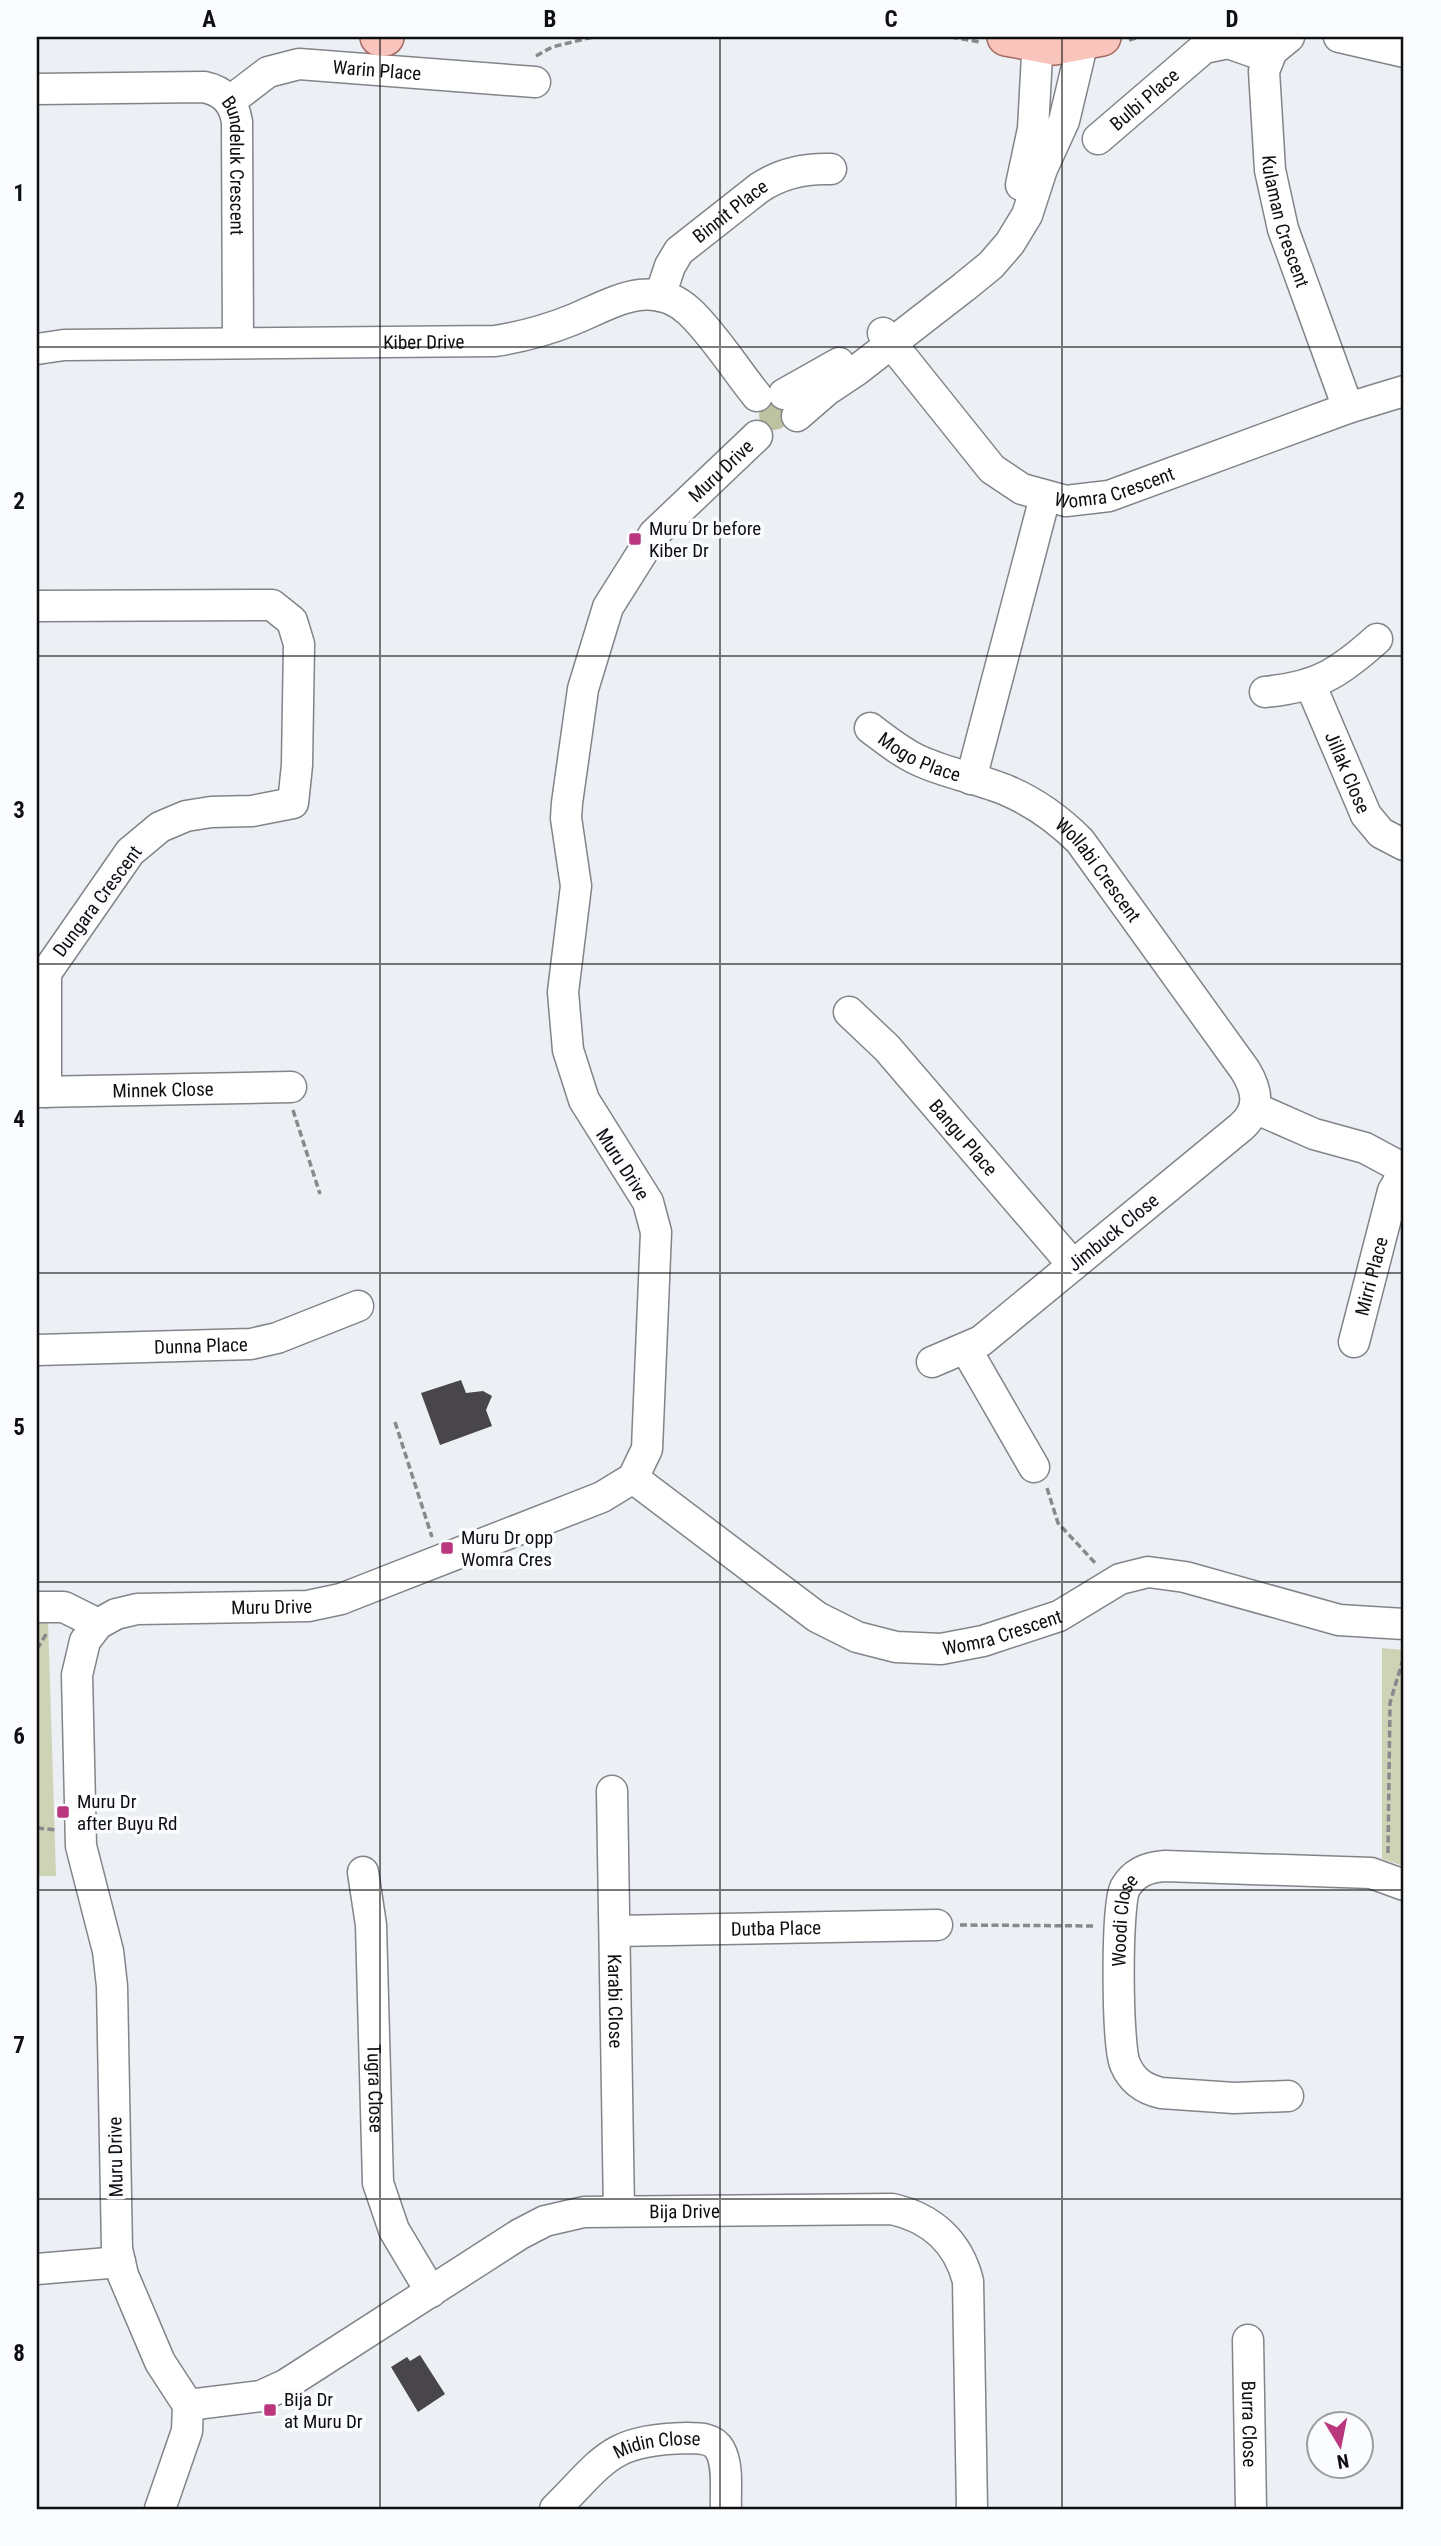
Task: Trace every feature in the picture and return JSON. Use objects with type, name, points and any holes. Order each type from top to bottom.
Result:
[{"type":"main road","points":[[379,37],[385,37]]},
{"type":"main road","points":[[1027,39],[1054,46],[1090,39]]},
{"type":"street","points":[[1268,57],[1289,37]]},
{"type":"street","points":[[1339,37],[1404,52]]},
{"type":"street","points":[[779,402],[792,431],[780,440],[757,436],[747,416],[779,402],[827,390],[977,256],[1008,219],[1022,184],[1031,139],[1027,39]]},
{"type":"street","points":[[887,338],[990,265],[1018,230],[1064,121],[1090,39]]},
{"type":"street","name":"Bulbi Place","points":[[1098,139],[1204,48],[1228,43],[1268,57]]},
{"type":"street","name":"Kulaman Crescent","points":[[1268,57],[1263,78],[1266,123],[1270,170],[1279,214],[1348,408]]},
{"type":"street","name":"Warin Place","points":[[230,101],[268,72],[299,64],[528,81]]},
{"type":"street","name":"Bundeluk Crescent","points":[[37,89],[204,87],[218,91],[230,101],[237,122],[237,343]]},
{"type":"street","name":"Binnit Place","points":[[660,296],[670,266],[679,251],[759,188],[771,180],[798,170],[831,169]]},
{"type":"street","name":"Kiber Drive","points":[[37,349],[64,345],[495,341],[557,326],[624,296],[640,293],[660,296],[680,304],[779,402]]},
{"type":"street","name":"Womra Crescent","points":[[887,338],[992,469],[1022,489],[1045,498],[1076,501],[1097,499],[1348,408],[1404,391]]},
{"type":"street","name":"Muru Drive","points":[[188,2405],[160,2362],[120,2262],[116,2238],[111,1974],[85,1868],[80,1826],[77,1675],[85,1641],[98,1624],[116,1614],[137,1609],[296,1606],[331,1602],[602,1497],[634,1478],[644,1460],[649,1435],[657,1244],[648,1202],[593,1118],[577,1083],[568,1050],[563,992],[576,886],[567,826],[567,803],[583,689],[608,607],[654,534],[757,436]]},
{"type":"street","points":[[971,779],[1045,498]]},
{"type":"street","name":"Dungara Crescent","points":[[37,606],[262,604],[299,616],[297,765],[293,803],[253,811],[211,811],[186,816],[160,827],[130,852],[46,973],[41,1092]]},
{"type":"street","points":[[1265,692],[1311,686],[1354,660],[1377,639]]},
{"type":"street","name":"Jillak Close","points":[[1311,686],[1366,815],[1381,833],[1404,845]]},
{"type":"street","name":"Mogo Place","points":[[870,728],[912,757],[971,779]]},
{"type":"street","name":"Wollabi Crescent","points":[[971,779],[1008,791],[1045,810],[1080,841],[1245,1070],[1256,1093],[1255,1108]]},
{"type":"street","name":"Bangu Place","points":[[849,1012],[887,1048],[1073,1265]]},
{"type":"street","name":"Minnek Close","points":[[41,1092],[291,1087]]},
{"type":"street","points":[[1255,1108],[1314,1133],[1365,1148],[1404,1171]]},
{"type":"street","name":"Jimbuck Close","points":[[932,1363],[981,1341],[1241,1128],[1255,1108]]},
{"type":"street","name":"Mirri Place","points":[[1354,1342],[1393,1191],[1404,1171]]},
{"type":"street","name":"Dunna Place","points":[[37,1350],[251,1344],[277,1338],[358,1306]]},
{"type":"street","points":[[965,1349],[1034,1467]]},
{"type":"street","name":"Womra Crescent","points":[[634,1478],[817,1617],[845,1633],[883,1645],[925,1650],[971,1644],[1059,1616],[1107,1586],[1135,1574],[1173,1574],[1339,1620],[1404,1624]]},
{"type":"street","points":[[37,1607],[64,1607],[98,1624]]},
{"type":"street","name":"Karabi Close","points":[[612,1791],[619,2211]]},
{"type":"street","name":"Woodi Close","points":[[1288,2096],[1234,2098],[1161,2093],[1150,2090],[1133,2079],[1122,2054],[1119,1910],[1126,1887],[1141,1871],[1153,1867],[1371,1872],[1396,1881]]},
{"type":"street","name":"Tugra Close","points":[[363,1872],[370,1925],[378,2183],[394,2230],[431,2292]]},
{"type":"street","name":"Dutba Place","points":[[615,1931],[937,1925]]},
{"type":"street","name":"Bija Drive","points":[[188,2405],[274,2391],[545,2221],[571,2214],[619,2211],[877,2208],[915,2216],[944,2235],[962,2262],[970,2290],[972,2509]]},
{"type":"street","points":[[37,2269],[120,2262]]},
{"type":"street","name":"Burra Close","points":[[1248,2340],[1251,2509]]},
{"type":"street","points":[[160,2509],[187,2431],[188,2405]]},
{"type":"street","name":"Midin Close","points":[[555,2509],[607,2457],[624,2446],[647,2439],[695,2438],[710,2440],[720,2449],[724,2464],[726,2509]]},
{"type":"path","points":[[528,81],[528,60],[552,47],[593,37]]},
{"type":"path","points":[[291,1087],[294,1119],[320,1194]]},
{"type":"path","points":[[396,1422],[434,1543]]},
{"type":"path","points":[[1034,1467],[1041,1472],[1058,1523],[1096,1562],[1107,1586]]},
{"type":"path","points":[[1396,1881],[1390,1703],[1404,1656]]},
{"type":"path","points":[[937,1925],[1119,1926]]},
{"type":"green space","points":[[774,400],[784,405],[789,415],[784,425],[774,430],[764,425],[759,415],[764,405]]},
{"type":"green space","points":[[48,1619],[56,1876],[37,1876],[37,1620]]},
{"type":"green space","points":[[1382,1648],[1404,1650],[1404,1866],[1382,1859]]},
{"type":"building","points":[[461,1380],[466,1393],[483,1391],[492,1396],[486,1410],[492,1426],[440,1445],[421,1393]]},
{"type":"building","points":[[420,2355],[445,2394],[418,2412],[391,2367],[407,2357],[410,2361]]},
{"type":"place","name":"Muru Dr before Kiber Dr","points":[[635,539]]},
{"type":"place","name":"Muru Dr opp Womra Cres","points":[[447,1548]]},
{"type":"place","name":"Muru Dr after Buyu Rd","points":[[63,1812]]},
{"type":"place","name":"Bija Dr at Muru Dr","points":[[270,2410]]}]
